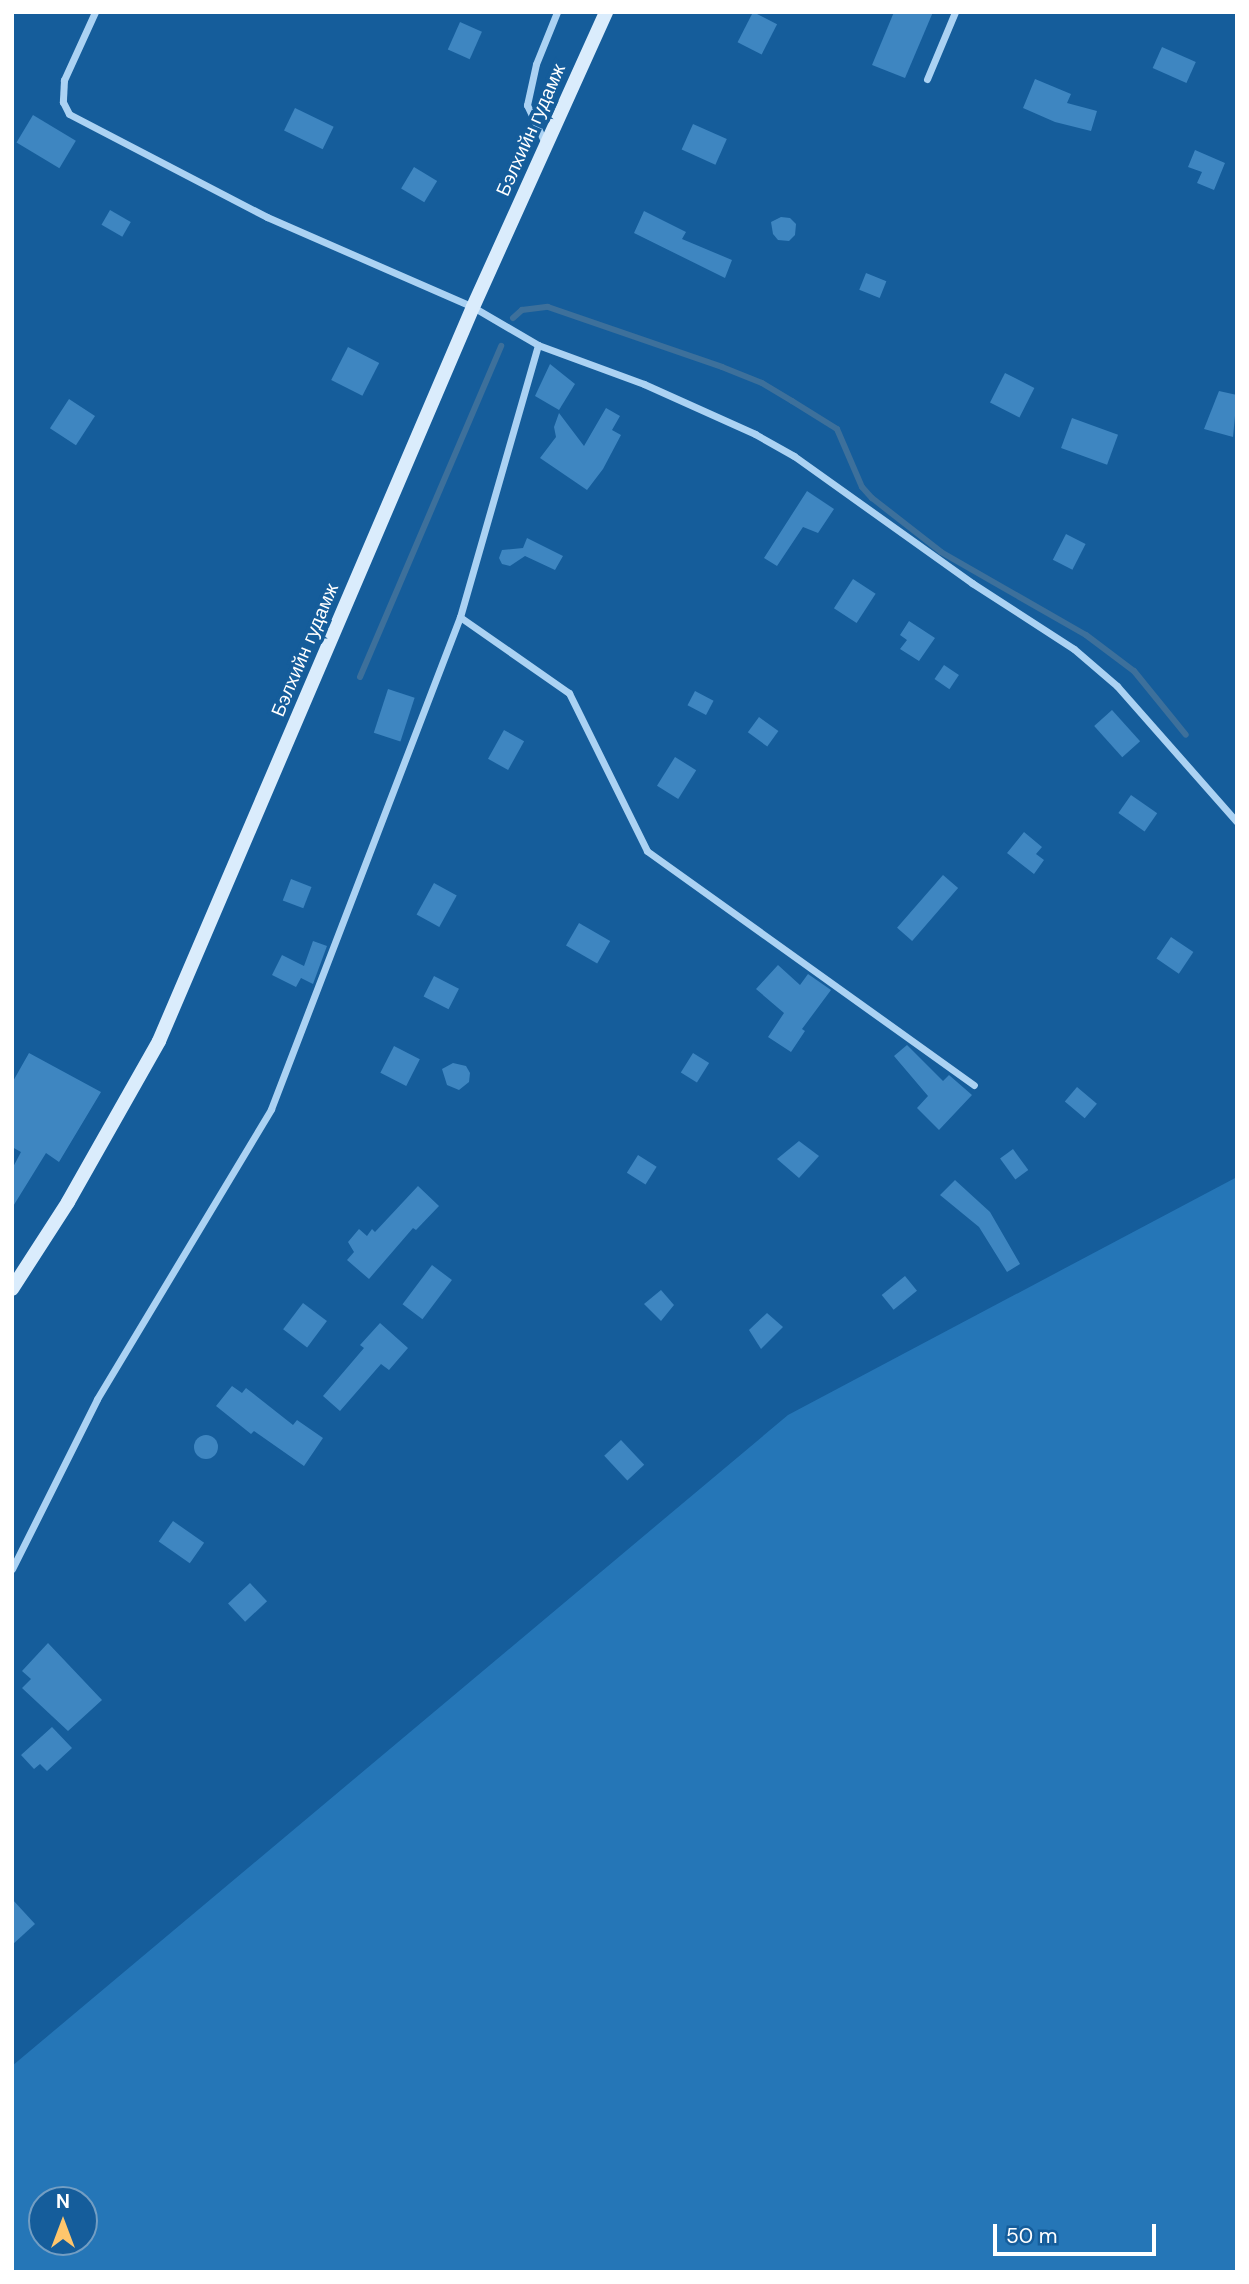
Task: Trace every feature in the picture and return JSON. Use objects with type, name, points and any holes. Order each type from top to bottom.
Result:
[{"type":"main road","name":"Бэлхийн гудамж","points":[[12,1289],[68,1202],[159,1041],[473,307],[606,12]]},
{"type":"street","points":[[95,12],[64,80],[62,102],[69,114],[267,217],[473,307],[538,345],[644,384],[755,434],[794,456],[929,554],[1074,649],[1117,686],[1237,822]]},
{"type":"street","points":[[546,144],[527,104],[536,64],[557,12]]},
{"type":"street","points":[[927,79],[955,12]]},
{"type":"street","points":[[12,1569],[97,1399],[271,1109],[460,617],[538,345]]},
{"type":"street","points":[[460,617],[569,693],[647,851],[974,1085]]},
{"type":"shaded area","points":[[1237,1177],[1237,2272],[12,2272],[12,2066],[788,1415]]},
{"type":"building","points":[[753,12],[777,24],[762,55],[738,42]]},
{"type":"building","points":[[894,12],[933,12],[905,78],[872,65]]},
{"type":"building","points":[[460,22],[482,32],[470,59],[448,49]]},
{"type":"building","points":[[1162,47],[1196,62],[1186,83],[1153,68]]},
{"type":"building","points":[[1035,79],[1071,94],[1067,103],[1097,111],[1091,131],[1055,122],[1023,108]]},
{"type":"building","points":[[295,108],[334,127],[323,149],[284,130]]},
{"type":"building","points":[[33,115],[76,141],[59,168],[17,142]]},
{"type":"building","points":[[693,124],[727,139],[715,165],[682,150]]},
{"type":"building","points":[[1195,150],[1225,163],[1214,190],[1197,183],[1202,172],[1188,167]]},
{"type":"building","points":[[414,167],[437,181],[424,202],[401,188]]},
{"type":"building","points":[[110,210],[131,222],[122,237],[102,225]]},
{"type":"building","points":[[644,211],[686,232],[682,239],[732,260],[725,278],[634,233]]},
{"type":"building","points":[[781,217],[790,218],[796,224],[795,235],[789,241],[778,240],[773,234],[771,222]]},
{"type":"building","points":[[866,273],[886,281],[880,298],[859,290]]},
{"type":"building","points":[[348,347],[379,363],[362,396],[331,380]]},
{"type":"building","points":[[550,364],[575,384],[559,410],[535,396]]},
{"type":"building","points":[[1005,373],[1034,388],[1019,417],[990,402]]},
{"type":"building","points":[[1219,391],[1237,395],[1233,437],[1204,429]]},
{"type":"building","points":[[69,399],[95,416],[76,445],[50,428]]},
{"type":"building","points":[[606,408],[620,416],[612,430],[621,435],[603,469],[587,490],[540,458],[556,437],[554,427],[559,413],[584,446]]},
{"type":"building","points":[[1072,418],[1118,435],[1107,465],[1061,448]]},
{"type":"building","points":[[807,491],[834,509],[818,533],[803,527],[777,566],[764,558]]},
{"type":"building","points":[[1066,534],[1086,544],[1072,570],[1053,560]]},
{"type":"building","points":[[527,538],[563,556],[555,570],[525,556],[510,566],[502,564],[499,558],[502,550],[523,548]]},
{"type":"building","points":[[853,579],[876,594],[857,623],[834,608]]},
{"type":"building","points":[[909,621],[935,638],[919,661],[900,649],[907,640],[900,635]]},
{"type":"building","points":[[944,665],[959,675],[949,689],[934,679]]},
{"type":"building","points":[[388,689],[415,698],[400,741],[374,733]]},
{"type":"building","points":[[695,691],[714,701],[706,715],[687,705]]},
{"type":"building","points":[[1112,710],[1140,741],[1122,757],[1094,726]]},
{"type":"building","points":[[759,717],[778,731],[767,746],[748,732]]},
{"type":"building","points":[[504,730],[524,741],[508,770],[488,759]]},
{"type":"building","points":[[675,757],[696,770],[678,799],[657,786]]},
{"type":"building","points":[[1131,795],[1157,813],[1145,831],[1118,813]]},
{"type":"building","points":[[1024,832],[1042,847],[1036,854],[1044,860],[1034,874],[1007,853]]},
{"type":"building","points":[[943,875],[958,888],[912,941],[897,928]]},
{"type":"building","points":[[291,879],[312,887],[303,908],[283,900]]},
{"type":"building","points":[[434,883],[457,896],[439,927],[417,914]]},
{"type":"building","points":[[579,923],[610,941],[597,964],[566,946]]},
{"type":"building","points":[[1171,937],[1193,952],[1179,974],[1156,959]]},
{"type":"building","points":[[313,941],[327,946],[313,984],[301,978],[296,987],[272,975],[282,955],[304,966]]},
{"type":"building","points":[[778,965],[800,985],[808,974],[831,990],[802,1029],[805,1031],[791,1052],[768,1037],[784,1013],[756,989]]},
{"type":"building","points":[[434,976],[459,989],[449,1009],[424,996]]},
{"type":"building","points":[[907,1045],[943,1081],[949,1075],[972,1095],[939,1130],[917,1108],[928,1096],[894,1056]]},
{"type":"building","points":[[394,1046],[420,1059],[406,1086],[380,1073]]},
{"type":"building","points":[[29,1053],[101,1092],[59,1162],[46,1153],[12,1208],[12,1169],[21,1152],[12,1147],[12,1083]]},
{"type":"building","points":[[693,1053],[709,1063],[697,1083],[681,1073]]},
{"type":"building","points":[[453,1063],[466,1066],[470,1073],[469,1082],[459,1090],[447,1085],[442,1069]]},
{"type":"building","points":[[1077,1087],[1097,1104],[1085,1118],[1065,1102]]},
{"type":"building","points":[[799,1141],[819,1156],[799,1178],[777,1159]]},
{"type":"building","points":[[1013,1149],[1028,1170],[1015,1179],[1000,1158]]},
{"type":"building","points":[[638,1155],[657,1167],[646,1184],[627,1173]]},
{"type":"building","points":[[955,1180],[990,1212],[1020,1264],[1007,1272],[979,1227],[940,1195]]},
{"type":"building","points":[[418,1186],[439,1206],[416,1230],[413,1228],[369,1279],[347,1260],[354,1252],[348,1242],[359,1229],[367,1236],[372,1229],[375,1232]]},
{"type":"building","points":[[432,1265],[452,1280],[422,1319],[403,1304]]},
{"type":"building","points":[[905,1276],[917,1291],[894,1310],[882,1295]]},
{"type":"building","points":[[661,1290],[674,1305],[661,1321],[644,1304]]},
{"type":"building","points":[[303,1303],[327,1321],[307,1347],[283,1329]]},
{"type":"building","points":[[767,1313],[783,1327],[761,1349],[749,1330]]},
{"type":"building","points":[[380,1323],[408,1348],[389,1370],[381,1364],[340,1411],[323,1396],[364,1348],[360,1345]]},
{"type":"building","points":[[232,1386],[242,1393],[246,1388],[293,1425],[297,1420],[323,1438],[304,1466],[254,1431],[251,1434],[216,1406]]},
{"type":"building","points":[[206,1435],[215,1438],[218,1447],[215,1456],[206,1459],[197,1456],[194,1447],[197,1438]]},
{"type":"building","points":[[621,1440],[644,1465],[627,1481],[604,1456]]},
{"type":"building","points":[[173,1521],[204,1543],[190,1563],[159,1541]]},
{"type":"building","points":[[250,1583],[267,1601],[245,1622],[228,1603]]},
{"type":"building","points":[[48,1643],[102,1700],[68,1731],[22,1688],[31,1679],[22,1671]]},
{"type":"building","points":[[52,1727],[72,1748],[47,1771],[40,1764],[34,1769],[21,1755]]},
{"type":"building","points":[[12,1899],[35,1924],[12,1945]]},
{"type":"waterway","points":[[513,318],[522,310],[548,307],[722,367],[762,383],[792,401],[837,429],[862,487],[872,498],[941,552],[1086,635],[1134,671],[1186,735]]},
{"type":"waterway","points":[[360,677],[501,346]]}]
